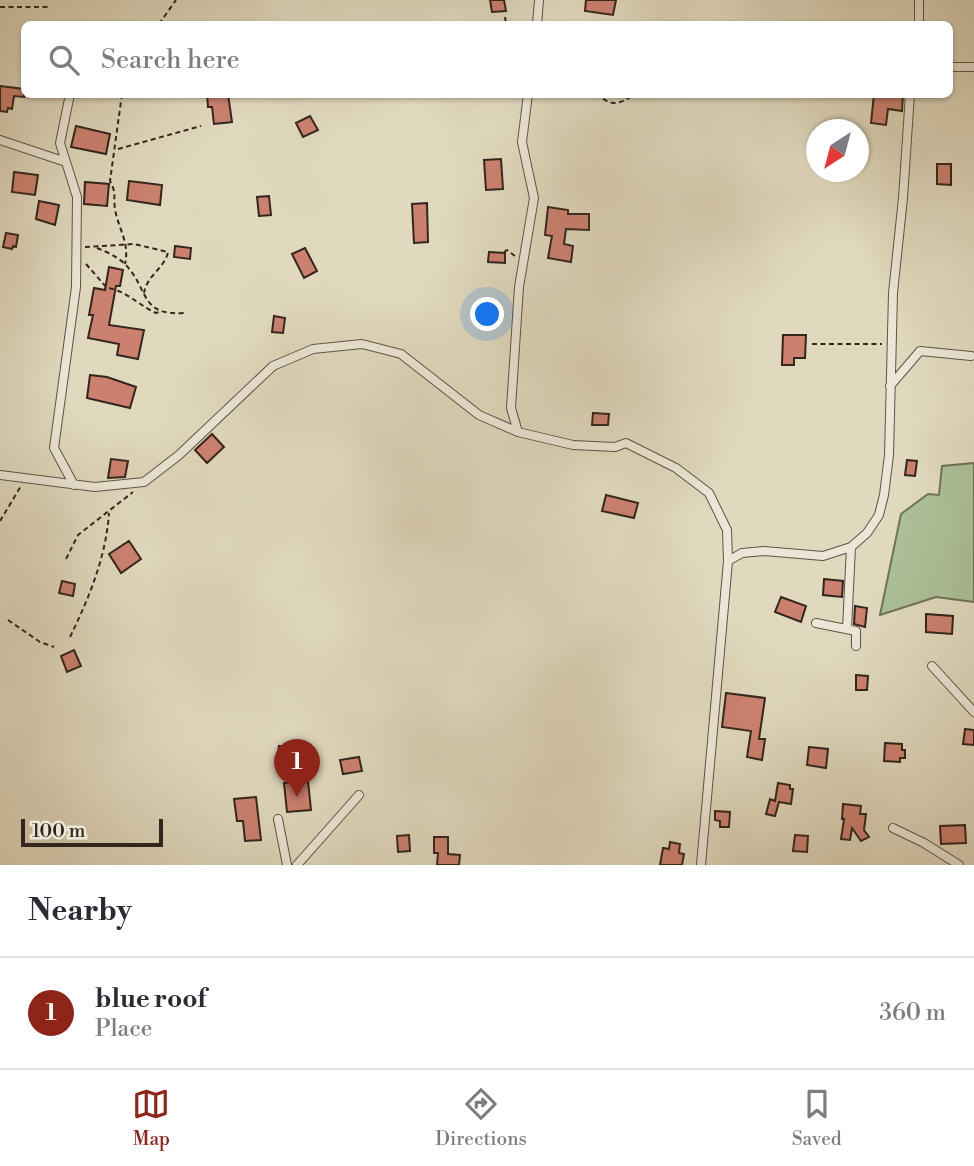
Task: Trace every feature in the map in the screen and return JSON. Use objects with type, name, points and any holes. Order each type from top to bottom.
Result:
[{"type":"street","points":[[537,21],[539,0]]},
{"type":"street","points":[[919,0],[919,21]]},
{"type":"street","points":[[953,67],[974,66]]},
{"type":"street","points":[[69,98],[60,143],[77,197],[76,287],[54,447],[74,485]]},
{"type":"street","points":[[518,432],[511,408],[519,287],[534,198],[522,142],[528,98]]},
{"type":"street","points":[[729,561],[743,553],[792,552],[823,556],[851,547],[867,533],[879,515],[889,455],[893,293],[904,198],[910,98]]},
{"type":"street","points":[[0,140],[66,162]]},
{"type":"street","points":[[0,475],[95,487],[144,482],[179,455],[273,366],[313,349],[362,344],[401,354],[479,415],[518,432],[573,445],[615,447],[626,443],[676,468],[709,493],[727,530],[729,561],[701,865]]},
{"type":"street","points":[[890,386],[920,351],[971,356]]},
{"type":"street","points":[[847,629],[851,547]]},
{"type":"street","points":[[816,623],[856,631],[856,646]]},
{"type":"street","points":[[932,666],[974,712]]},
{"type":"street","points":[[297,865],[359,795]]},
{"type":"street","points":[[278,819],[287,865]]},
{"type":"street","points":[[892,828],[924,843],[959,865]]},
{"type":"path","points":[[161,21],[176,0]]},
{"type":"path","points":[[0,7],[50,7]]},
{"type":"path","points":[[505,17],[506,21]]},
{"type":"path","points":[[122,98],[110,181],[116,191],[115,211],[128,254],[125,264]]},
{"type":"path","points":[[601,98],[607,103],[621,103],[629,98]]},
{"type":"path","points":[[116,149],[201,126]]},
{"type":"path","points":[[77,248],[126,244],[168,252],[144,292]]},
{"type":"path","points":[[77,248],[94,247],[125,264],[150,305],[159,312]]},
{"type":"path","points":[[77,248],[107,288],[122,290],[136,303],[156,313],[184,313]]},
{"type":"path","points":[[504,251],[507,250],[524,262]]},
{"type":"path","points":[[812,344],[872,343],[893,346]]},
{"type":"path","points":[[0,521],[26,478]]},
{"type":"path","points":[[66,559],[78,535],[144,482]]},
{"type":"path","points":[[69,637],[81,614],[103,556],[108,513]]},
{"type":"path","points":[[8,620],[40,642],[54,647]]},
{"type":"green space","points":[[974,463],[974,602],[936,597],[880,615],[901,514],[928,494],[939,495],[942,466]]},
{"type":"building","points":[[490,0],[504,0],[506,11],[492,12]]},
{"type":"building","points":[[586,0],[616,0],[613,15],[585,11]]},
{"type":"building","points":[[0,86],[21,89],[21,97],[14,96],[12,109],[8,108],[7,112],[0,111]]},
{"type":"building","points":[[207,98],[229,98],[232,122],[214,124],[212,107],[208,107]]},
{"type":"building","points":[[874,98],[903,98],[902,111],[888,109],[886,125],[871,123]]},
{"type":"building","points":[[310,116],[318,130],[303,137],[296,123]]},
{"type":"building","points":[[76,126],[110,134],[106,154],[71,147]]},
{"type":"building","points":[[501,159],[503,189],[486,190],[484,160]]},
{"type":"building","points":[[937,164],[951,164],[951,185],[937,184]]},
{"type":"building","points":[[14,172],[38,175],[35,195],[12,192]]},
{"type":"building","points":[[129,181],[162,185],[160,205],[127,200]]},
{"type":"building","points":[[85,182],[109,184],[107,206],[84,204]]},
{"type":"building","points":[[269,196],[271,215],[259,216],[257,197]]},
{"type":"building","points":[[39,201],[59,205],[55,225],[36,219]]},
{"type":"building","points":[[427,203],[428,242],[414,243],[412,204]]},
{"type":"building","points":[[548,207],[568,210],[568,214],[589,214],[589,230],[566,229],[564,244],[573,246],[571,262],[548,258],[552,236],[545,235]]},
{"type":"building","points":[[6,233],[18,235],[16,247],[3,247]]},
{"type":"building","points":[[175,246],[191,248],[190,259],[174,257]]},
{"type":"building","points":[[305,248],[317,271],[304,278],[292,254]]},
{"type":"building","points":[[489,252],[505,253],[505,263],[488,262]]},
{"type":"building","points":[[109,267],[123,270],[120,286],[116,286],[109,325],[144,330],[138,359],[117,355],[119,344],[88,338],[93,315],[89,315],[94,288],[105,290]]},
{"type":"building","points":[[274,316],[285,318],[283,333],[272,332]]},
{"type":"building","points":[[783,335],[806,335],[805,358],[794,358],[794,365],[782,365]]},
{"type":"building","points":[[90,375],[107,377],[136,387],[130,408],[87,398]]},
{"type":"building","points":[[593,413],[609,414],[608,425],[592,425]]},
{"type":"building","points":[[212,434],[224,447],[207,463],[195,450]]},
{"type":"building","points":[[111,459],[128,461],[125,477],[108,478]]},
{"type":"building","points":[[907,460],[917,461],[915,476],[905,475]]},
{"type":"building","points":[[606,495],[638,503],[634,518],[602,511]]},
{"type":"building","points":[[129,541],[141,559],[121,573],[109,554]]},
{"type":"building","points":[[824,579],[843,581],[842,597],[823,595]]},
{"type":"building","points":[[62,581],[75,584],[73,596],[59,593]]},
{"type":"building","points":[[781,597],[806,606],[801,622],[775,612]]},
{"type":"building","points":[[855,606],[867,608],[865,627],[854,624]]},
{"type":"building","points":[[926,614],[953,616],[952,634],[926,632]]},
{"type":"building","points":[[74,650],[81,666],[67,672],[61,656]]},
{"type":"building","points":[[856,675],[868,676],[867,690],[856,690]]},
{"type":"building","points":[[726,693],[765,698],[759,739],[765,739],[762,760],[747,757],[751,731],[722,727]]},
{"type":"building","points":[[965,729],[974,730],[974,745],[963,744]]},
{"type":"building","points":[[885,743],[902,744],[905,758],[900,758],[900,762],[884,761]]},
{"type":"building","points":[[279,746],[298,749],[296,764],[277,762]]},
{"type":"building","points":[[809,747],[828,749],[826,768],[807,765]]},
{"type":"building","points":[[359,757],[362,771],[343,774],[340,760]]},
{"type":"building","points":[[308,781],[311,810],[287,812],[284,783]]},
{"type":"building","points":[[778,783],[790,785],[790,789],[793,789],[791,804],[779,802],[775,816],[766,814],[770,799],[775,801]]},
{"type":"building","points":[[256,797],[261,840],[245,841],[243,821],[237,821],[234,799]]},
{"type":"building","points":[[843,804],[861,806],[860,814],[866,814],[864,830],[869,837],[861,841],[852,828],[850,840],[841,839]]},
{"type":"building","points":[[715,811],[730,812],[729,827],[720,827],[720,821],[715,820]]},
{"type":"building","points":[[965,825],[966,843],[941,844],[940,826]]},
{"type":"building","points":[[409,835],[410,851],[398,852],[397,836]]},
{"type":"building","points":[[795,835],[808,836],[807,852],[793,851]]},
{"type":"building","points":[[434,837],[448,837],[448,854],[460,855],[459,865],[437,865],[438,853],[434,853]]},
{"type":"building","points":[[670,842],[680,844],[679,853],[684,854],[682,865],[660,865],[663,848],[669,849]]},
{"type":"place","name":"blue roof","points":[[297,797]]}]
